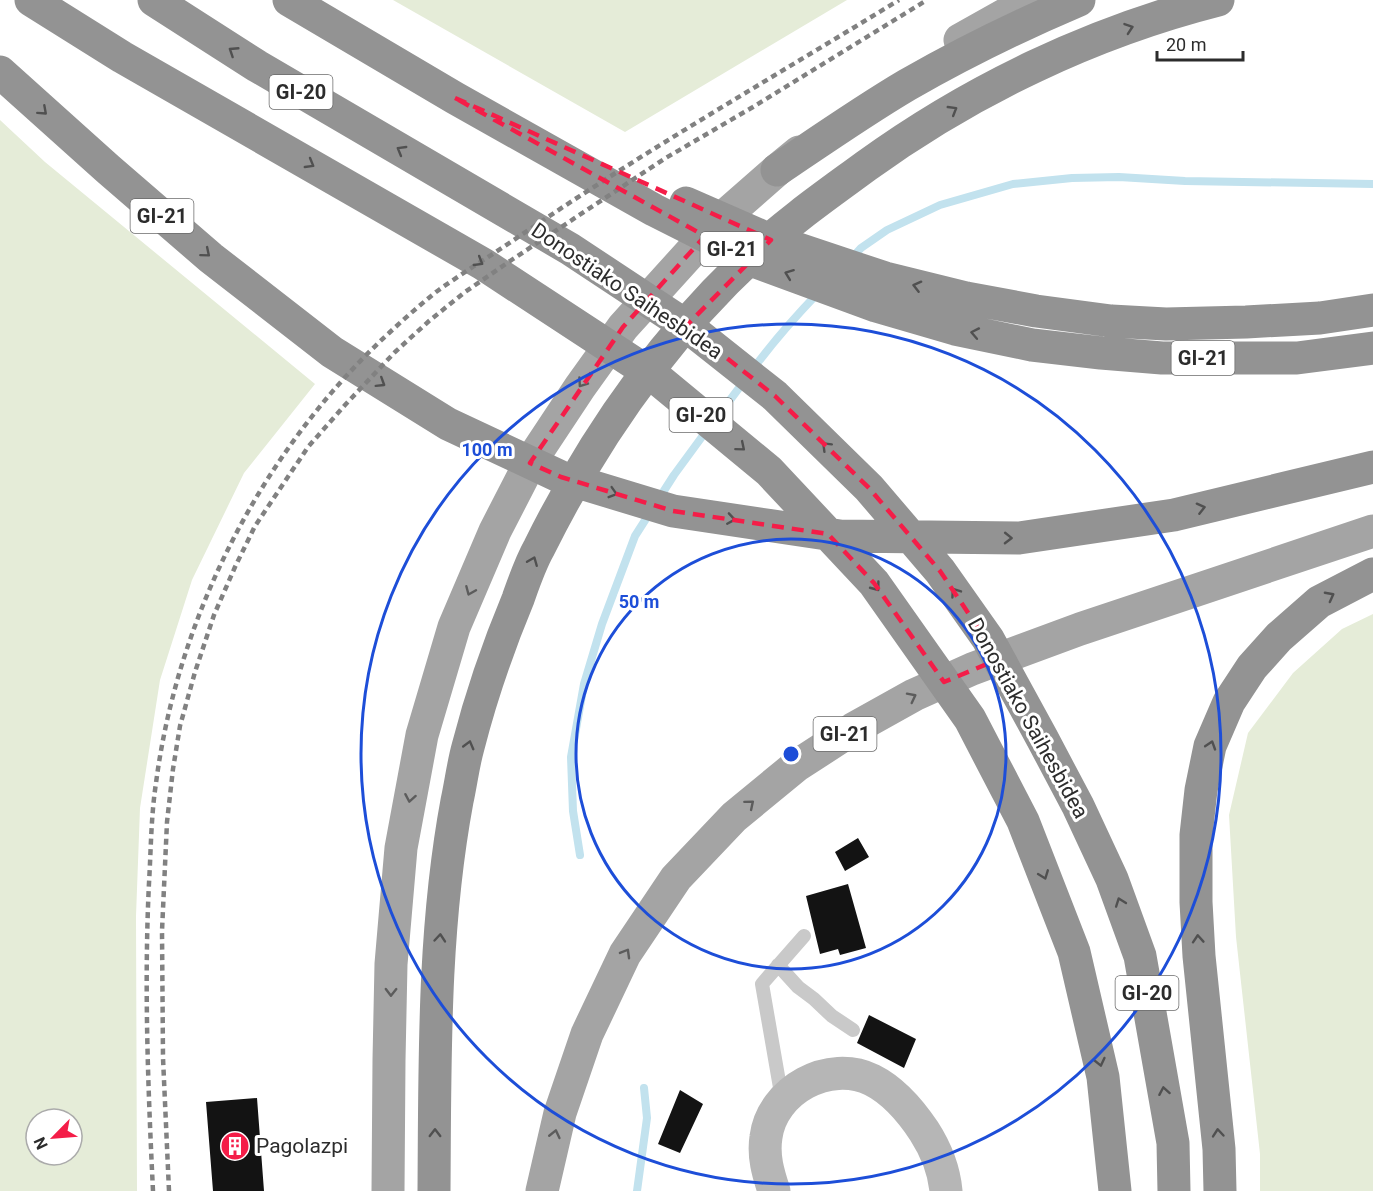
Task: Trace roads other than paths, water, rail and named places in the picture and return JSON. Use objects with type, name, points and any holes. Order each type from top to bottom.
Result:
[{"type":"highway","name":"GI-20","points":[[31,0],[122,57],[483,264],[654,375],[768,471],[874,583],[970,719],[1023,821],[1074,952],[1103,1077],[1114,1191]]},
{"type":"highway","name":"Donostiako Saihesbidea","points":[[154,0],[257,66],[570,249],[688,327],[776,396],[869,488],[940,571],[988,639],[1078,806],[1112,879],[1140,956],[1173,1143],[1174,1191]]},
{"type":"highway","name":"GI-21","points":[[289,0],[455,99],[654,210],[759,262],[876,306],[955,329],[1032,345],[1101,353],[1162,358],[1296,358],[1373,348]]},
{"type":"highway","points":[[777,170],[906,86],[973,49],[1040,16],[1079,0]]},
{"type":"highway","points":[[434,1191],[437,965],[448,850],[467,749],[497,650],[537,552],[574,481],[617,413],[660,356],[755,252],[808,209],[903,140],[970,100],[1043,63],[1126,29],[1218,0]]},
{"type":"highway","name":"GI-21","points":[[0,72],[212,258],[332,352],[448,424],[561,477],[673,511],[840,536],[1018,538],[1174,515],[1373,467]]},
{"type":"highway","points":[[455,99],[768,239],[885,278],[966,298],[1036,311],[1111,321],[1166,324],[1320,318],[1373,310]]},
{"type":"highway","points":[[1314,480],[1373,450]]},
{"type":"highway","points":[[1220,1191],[1219,1149],[1199,956],[1196,902],[1196,835],[1201,790],[1210,746],[1229,702],[1252,667],[1278,637],[1318,602],[1373,574]]},
{"type":"main road","name":"GI-21","points":[[388,1191],[391,964],[401,848],[422,735],[454,627],[495,531],[531,461],[623,327],[720,220],[777,170],[838,122],[900,78],[965,37],[1031,0]]},
{"type":"main road","name":"GI-21","points":[[542,1191],[560,1113],[583,1045],[625,954],[676,878],[734,817],[796,766],[853,729],[914,695],[972,669],[1080,629],[1373,531]]},
{"type":"main road","points":[[774,1191],[768,1174],[765,1153],[766,1135],[772,1118],[783,1101],[799,1085],[824,1075],[846,1073],[870,1079],[893,1092],[915,1117],[933,1146],[946,1191]]},
{"type":"lane","points":[[783,1101],[762,984],[804,936]]},
{"type":"lane","points":[[778,965],[798,987],[832,1016],[853,1030]]},
{"type":"waterway","points":[[850,260],[861,248],[887,230],[940,205],[1013,184],[1072,178],[1119,177],[1185,181],[1373,184]]},
{"type":"waterway","points":[[753,369],[818,293]]},
{"type":"waterway","points":[[715,420],[745,380]]},
{"type":"waterway","points":[[658,500],[707,430]]},
{"type":"waterway","points":[[580,855],[573,811],[571,757],[584,684],[602,624],[635,536],[651,511]]},
{"type":"waterway","points":[[637,1191],[647,1118],[644,1088]]},
{"type":"railway","points":[[153,1191],[148,1075],[147,960],[151,833],[156,783],[167,720],[184,658],[206,597],[234,538],[266,481],[303,428],[344,378],[389,333],[436,292],[632,163],[899,0]]},
{"type":"railway","points":[[169,1191],[163,1058],[162,931],[167,822],[173,769],[180,726],[214,615],[255,526],[308,447],[345,405],[395,352],[465,292],[664,159],[927,0]]},
{"type":"place","name":"Pagolazpi","points":[[235,1146]]}]
